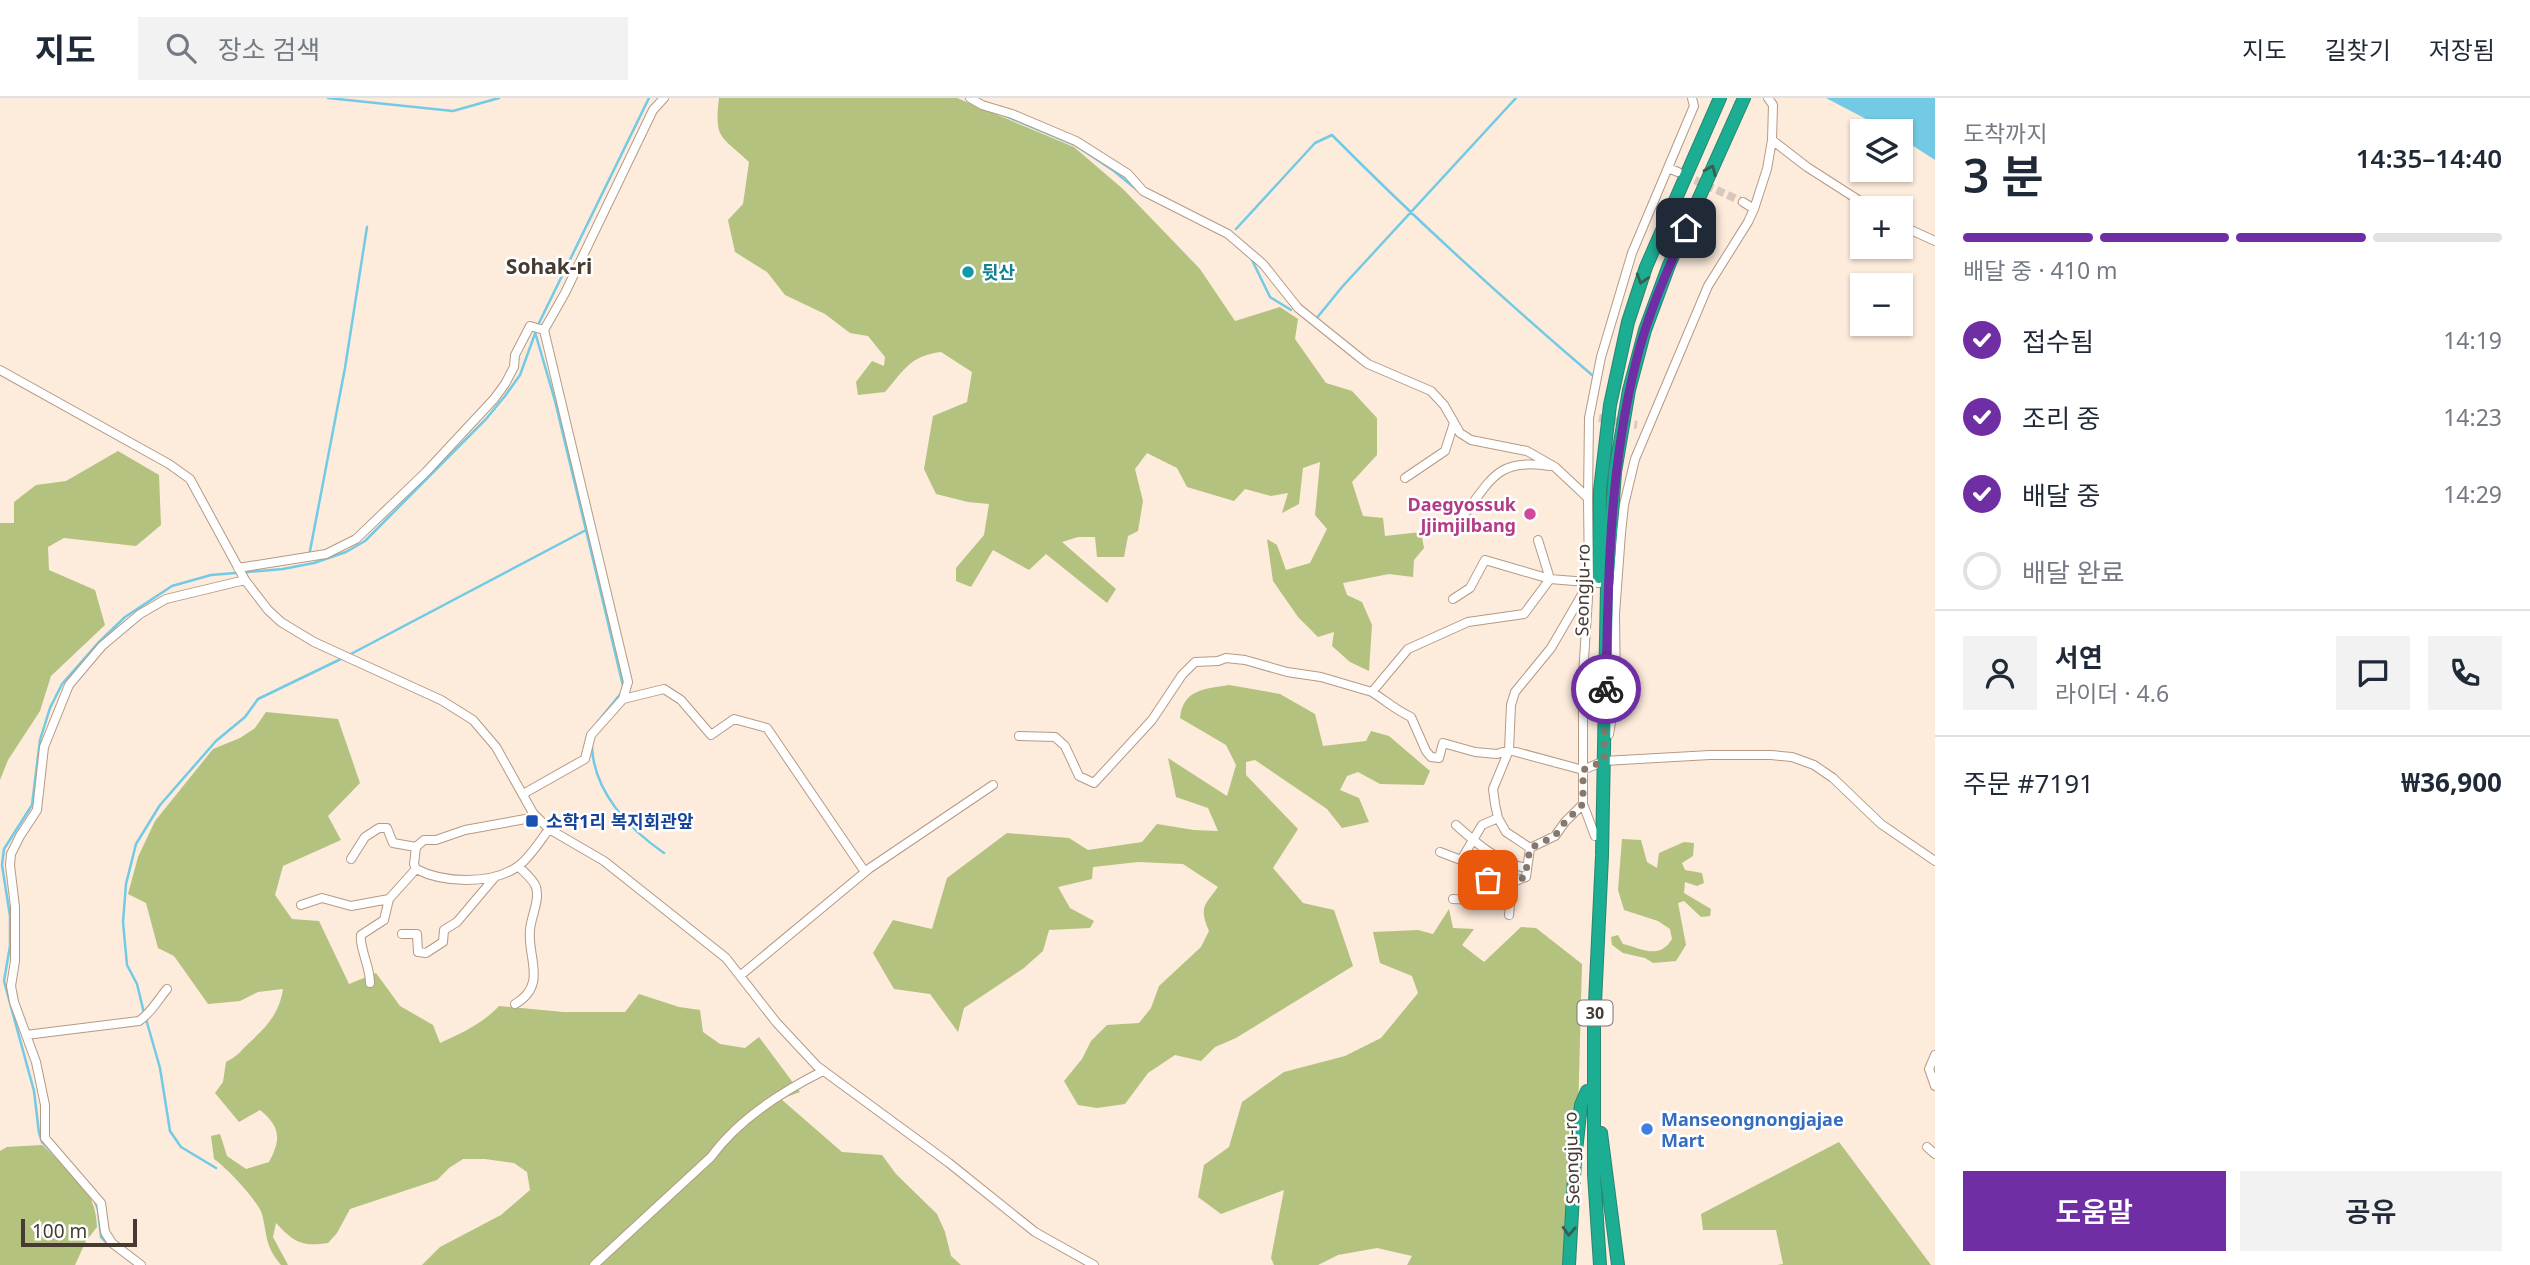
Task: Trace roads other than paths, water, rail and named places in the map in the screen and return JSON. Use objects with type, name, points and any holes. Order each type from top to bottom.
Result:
[{"type":"highway","name":"Seongju-ro","points":[[1600,1265],[1593,1107],[1601,762],[1610,533],[1617,460],[1629,390],[1645,330],[1669,265],[1744,98]]},
{"type":"highway","name":"Seongju-ro","points":[[1594,1265],[1587,1091],[1595,836],[1601,762],[1594,582],[1600,490],[1608,417],[1628,322],[1646,267],[1719,101]]},
{"type":"highway","points":[[1569,1265],[1574,1171],[1581,1105],[1587,1091]]},
{"type":"highway","points":[[1593,1107],[1599,1121],[1618,1265]]},
{"type":"street","points":[[523,794],[585,759],[591,735],[623,699],[628,682],[544,330],[565,293],[653,110],[664,98]]},
{"type":"street","points":[[970,98],[1076,141],[1128,174],[1143,191],[1228,234],[1263,264],[1298,308],[1368,364],[1431,391],[1444,405],[1460,433],[1471,440],[1527,451],[1555,467],[1588,498]]},
{"type":"street","points":[[1595,836],[1583,804],[1583,675],[1594,582],[1588,498],[1589,418],[1601,358],[1619,294],[1636,244],[1694,106],[1692,98]]},
{"type":"street","points":[[1601,762],[1616,692],[1616,591],[1628,486],[1647,427],[1707,286],[1754,209],[1767,169],[1772,140],[1773,105],[1768,98]]},
{"type":"street","points":[[1772,140],[1807,167],[1852,196]]},
{"type":"street","points":[[1668,168],[1678,172]]},
{"type":"street","points":[[1742,202],[1754,209]]},
{"type":"street","points":[[1913,231],[1935,241]]},
{"type":"street","points":[[141,1265],[112,1243],[105,1232],[101,1203],[45,1138],[45,1105],[36,1062],[14,1002],[11,986],[15,906],[7,888],[11,854],[37,810],[44,747],[52,723],[69,685],[102,646],[155,604],[242,575],[326,554],[356,539],[426,472],[488,406],[514,367],[515,355],[530,326],[544,330]]},
{"type":"street","points":[[0,370],[169,464],[190,479],[242,575],[281,622],[314,642],[441,700],[473,720],[496,747],[533,813],[549,829],[604,862],[726,958],[776,1022],[823,1071],[949,1163],[1035,1232],[1094,1265]]},
{"type":"street","points":[[1589,418],[1599,418]]},
{"type":"street","points":[[1405,478],[1445,451],[1454,423]]},
{"type":"street","points":[[1637,425],[1647,427]]},
{"type":"street","points":[[1464,515],[1493,475],[1513,465],[1555,467]]},
{"type":"street","points":[[1538,540],[1550,579]]},
{"type":"street","points":[[1453,599],[1470,588],[1485,559],[1550,579],[1594,582]]},
{"type":"street","points":[[1372,692],[1408,649],[1468,622],[1524,614],[1550,579]]},
{"type":"street","points":[[1530,848],[1506,832],[1498,818],[1493,789],[1509,750],[1509,722],[1515,692],[1525,677],[1540,664],[1594,582]]},
{"type":"street","points":[[1019,736],[1055,737],[1065,746],[1079,776],[1094,783],[1152,720],[1182,675],[1195,662],[1226,658],[1245,660],[1372,692],[1398,712],[1411,717],[1431,757],[1439,758],[1443,743],[1475,752],[1497,754],[1509,750],[1583,770],[1601,762],[1710,755],[1792,757],[1814,765],[1833,778],[1881,824],[1935,861]]},
{"type":"street","points":[[623,699],[664,689],[681,700],[711,735],[734,719],[767,728],[865,872]]},
{"type":"street","points":[[741,975],[865,872],[993,786]]},
{"type":"street","points":[[1530,848],[1555,836],[1583,804]]},
{"type":"street","points":[[416,869],[416,847],[424,840],[436,840],[465,830],[531,818],[540,820]]},
{"type":"street","points":[[1461,860],[1482,825],[1498,818]]},
{"type":"street","points":[[1456,825],[1512,866],[1527,868]]},
{"type":"street","points":[[351,859],[365,837],[379,828],[387,828],[393,843],[416,847]]},
{"type":"street","points":[[416,869],[440,878],[495,877],[519,867],[549,829]]},
{"type":"street","points":[[1453,899],[1473,900],[1486,897],[1525,877],[1530,848]]},
{"type":"street","points":[[1440,852],[1461,860],[1474,872],[1511,894],[1508,915]]},
{"type":"street","points":[[515,1003],[528,993],[535,970],[529,933],[537,893],[535,883],[519,867]]},
{"type":"street","points":[[301,905],[322,898],[351,906],[370,904],[389,898],[416,869]]},
{"type":"street","points":[[402,934],[416,934],[418,952],[426,953],[443,942],[444,930],[457,922],[495,877]]},
{"type":"street","points":[[370,983],[370,971],[360,942],[361,935],[384,920],[389,898]]},
{"type":"street","points":[[26,1035],[139,1021],[149,1014],[167,989]]},
{"type":"street","points":[[1935,1055],[1929,1069],[1935,1086]]},
{"type":"street","points":[[594,1265],[770,1101],[823,1071]]},
{"type":"street","points":[[1927,1147],[1935,1154]]},
{"type":"water","points":[[1826,98],[1935,98],[1935,160],[1913,146],[1913,119],[1866,119]]},
{"type":"waterway","points":[[328,98],[453,111],[499,98]]},
{"type":"waterway","points":[[538,325],[649,98]]},
{"type":"waterway","points":[[1316,319],[1342,287],[1516,98]]},
{"type":"waterway","points":[[1003,115],[1075,145],[1142,194]]},
{"type":"waterway","points":[[1236,229],[1315,143],[1332,135],[1459,258],[1592,375]]},
{"type":"waterway","points":[[310,551],[345,368],[367,227]]},
{"type":"waterway","points":[[1252,260],[1270,297],[1291,310]]},
{"type":"waterway","points":[[52,1152],[42,1142],[39,1133],[34,1091],[4,981],[10,946],[10,916],[2,865],[4,849],[32,805],[40,740],[50,708],[62,684],[125,617],[172,586],[211,575],[283,569],[314,563],[346,552],[365,541],[486,419],[505,396],[520,375],[536,331]]},
{"type":"waterway","points":[[349,655],[586,530],[555,401],[535,332]]},
{"type":"waterway","points":[[586,530],[623,686]]},
{"type":"waterway","points":[[144,1013],[137,984],[127,965],[123,922],[126,884],[136,844],[160,805],[216,741],[245,717],[258,699],[343,658]]},
{"type":"waterway","points":[[591,730],[622,692]]},
{"type":"waterway","points":[[592,747],[594,763],[606,794],[626,821],[664,853]]},
{"type":"waterway","points":[[146,1019],[160,1068],[170,1131],[181,1147],[216,1168]]},
{"type":"waterway","points":[[95,1201],[101,1237],[110,1246]]},
{"type":"tunnel","points":[[1684,175],[1743,202]]},
{"type":"tunnel","points":[[1599,418],[1637,425]]},
{"type":"place","name":"뒷산","points":[[968,272]]},
{"type":"place","name":"Daegyossuk Jjimjilbang","points":[[1530,514]]},
{"type":"place","name":"소학1리 복지회관앞","points":[[532,821]]},
{"type":"place","name":"Manseongnongjajae Mart","points":[[1647,1129]]},
{"type":"district","name":"Sohak-ri","points":[[549,266]]}]
